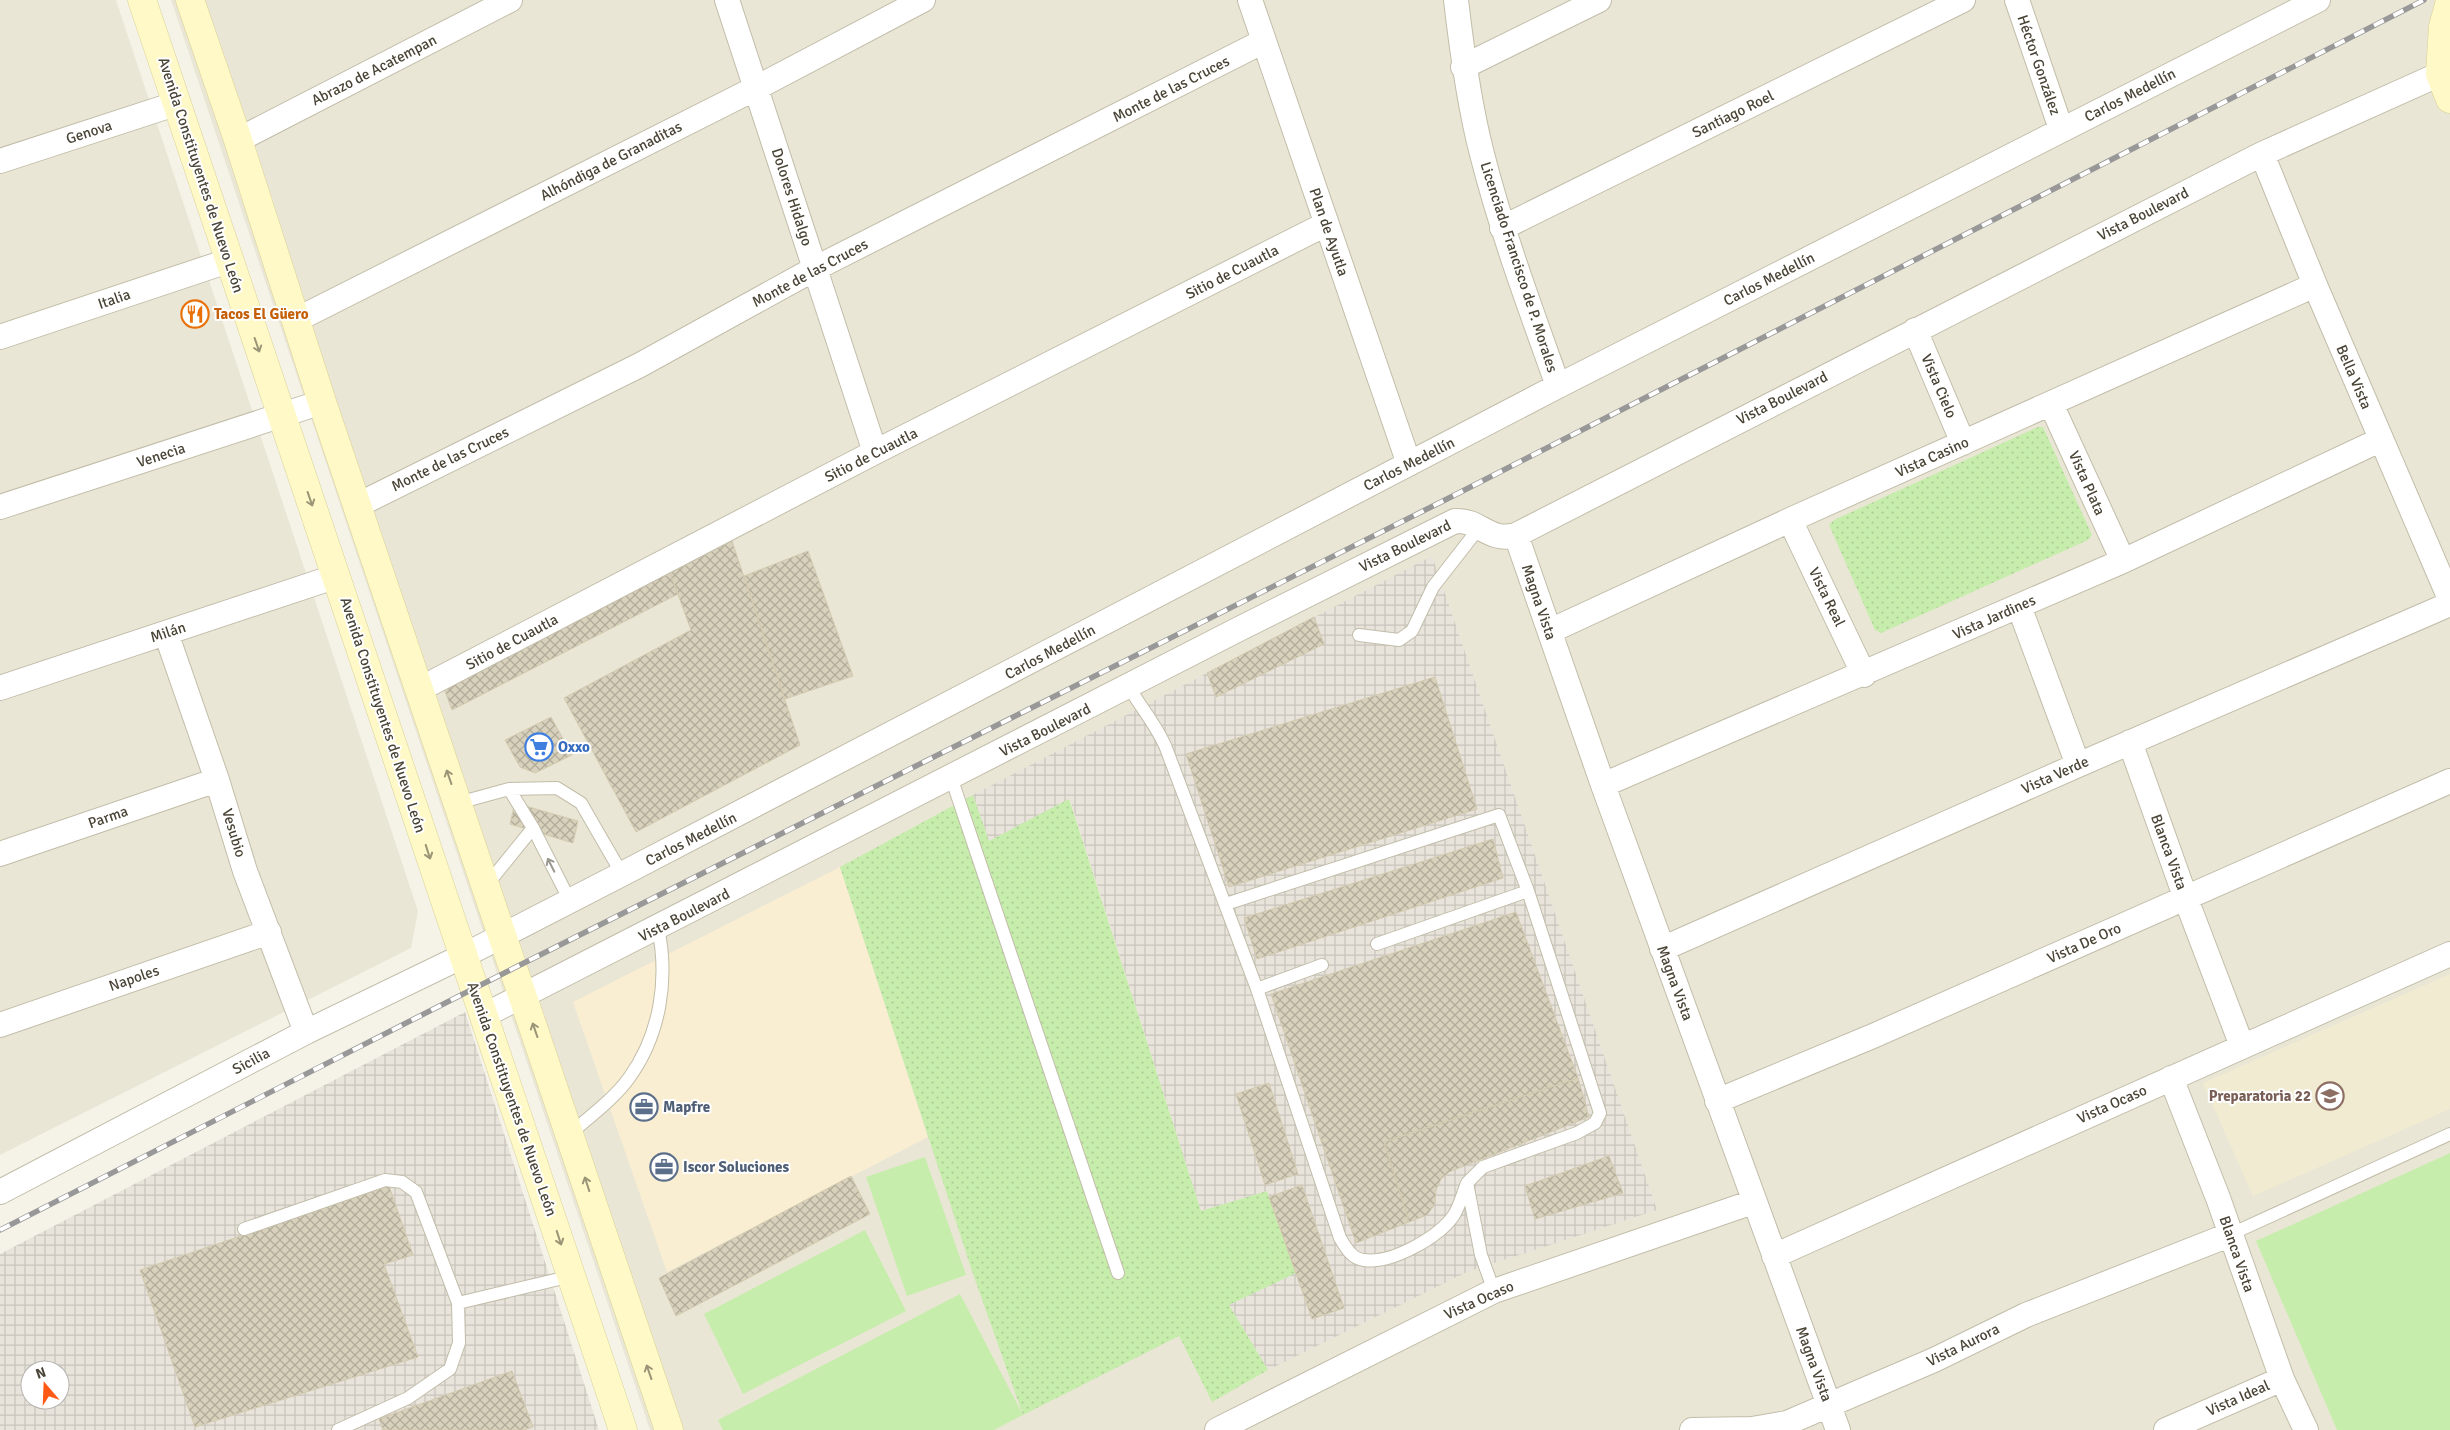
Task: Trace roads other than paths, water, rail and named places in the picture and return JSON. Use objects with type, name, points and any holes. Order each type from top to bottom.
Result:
[{"type":"main road","name":"Avenida Constituyentes de Nuevo León","points":[[142,0],[178,103],[228,261],[337,576],[623,1430]]},
{"type":"main road","points":[[190,0],[238,140],[356,506],[503,935],[667,1424],[628,1430]]},
{"type":"main road","points":[[2450,1],[2443,27],[2440,74],[2450,99]]},
{"type":"street","name":"Abrazo de Acatempan","points":[[238,140],[510,0]]},
{"type":"street","name":"Dolores Hidalgo","points":[[726,0],[816,268],[875,452]]},
{"type":"street","name":"Alhóndiga de Granaditas","points":[[296,320],[756,88],[923,0]]},
{"type":"street","name":"Plan de Ayutla","points":[[1251,0],[1409,464]]},
{"type":"street","name":"Licenciado Francisco de P. Morales","points":[[1456,0],[1463,67],[1481,153],[1502,228],[1558,386]]},
{"type":"street","points":[[1463,67],[1599,0]]},
{"type":"street","name":"Santiago Roel","points":[[1502,228],[1963,0]]},
{"type":"street","name":"Héctor González","points":[[2017,0],[2061,129]]},
{"type":"street","name":"Carlos Medellín","points":[[503,935],[1558,386],[2318,0]]},
{"type":"street","name":"Monte de las Cruces","points":[[356,506],[640,365],[816,268],[1264,41]]},
{"type":"street","name":"Vista Boulevard","points":[[485,1015],[524,997],[1239,629],[1455,521],[1479,528],[1500,538],[1516,535],[2262,154],[2440,74]]},
{"type":"street","name":"Genova","points":[[0,161],[178,103]]},
{"type":"street","name":"Bella Vista","points":[[2262,154],[2380,440],[2450,599]]},
{"type":"street","name":"Sitio de Cuautla","points":[[418,690],[875,452],[1326,224]]},
{"type":"street","name":"Italia","points":[[0,337],[228,261]]},
{"type":"street","name":"Vista Casino","points":[[1550,631],[1790,520],[2315,285]]},
{"type":"street","name":"Vista Cielo","points":[[1915,330],[1963,443]]},
{"type":"street","name":"Venecia","points":[[0,507],[322,402]]},
{"type":"street","name":"Vista Plata","points":[[2052,404],[2123,561]]},
{"type":"street","name":"Vista Jardines","points":[[1603,785],[1864,675],[2123,561],[2380,440]]},
{"type":"street","name":"Vista Real","points":[[1790,520],[1864,675]]},
{"type":"street","name":"Magna Vista","points":[[1516,535],[1603,785],[1753,1202],[1838,1430]]},
{"type":"street","name":"Milán","points":[[0,688],[337,576]]},
{"type":"street","name":"Vista Verde","points":[[1662,949],[2130,742],[2450,604]]},
{"type":"street","points":[[2018,606],[2078,765]]},
{"type":"street","name":"Vesubio","points":[[166,632],[217,780],[245,871],[306,1032]]},
{"type":"street","name":"Blanca Vista","points":[[2130,742],[2186,899],[2242,1046]]},
{"type":"street","name":"Parma","points":[[0,854],[217,780]]},
{"type":"street","name":"Vista De Oro","points":[[1717,1101],[2186,899],[2450,781]]},
{"type":"street","name":"Napoles","points":[[0,1025],[269,932]]},
{"type":"street","name":"Sicilia","points":[[0,1192],[306,1032],[503,935]]},
{"type":"street","name":"Vista Ocaso","points":[[1774,1256],[2450,954]]},
{"type":"street","name":"Blanca Vista","points":[[2172,1078],[2218,1198],[2229,1235],[2282,1379],[2306,1430]]},
{"type":"street","name":"Vista Ocaso","points":[[1224,1428],[1494,1291],[1753,1202]]},
{"type":"street","name":"Vista Aurora","points":[[1692,1430],[1752,1429],[1787,1423],[1934,1360],[2026,1315],[2229,1235]]},
{"type":"street","name":"Vista Ideal","points":[[2166,1430],[2282,1379]]},
{"type":"lane","points":[[1359,635],[1399,640],[1412,631],[1433,587],[1479,528]]},
{"type":"lane","points":[[1129,687],[1143,712],[1158,730],[1166,748],[1257,989],[1340,1238],[1349,1253],[1363,1260],[1388,1259],[1413,1248],[1442,1228],[1454,1215],[1467,1182],[1483,1168],[1577,1133],[1595,1123],[1600,1112],[1528,891],[1499,815],[1226,904]]},
{"type":"lane","points":[[951,777],[1118,1273]]},
{"type":"lane","points":[[458,803],[509,789],[557,788],[581,803],[622,874]]},
{"type":"lane","points":[[509,789],[534,828],[570,901]]},
{"type":"lane","points":[[486,886],[534,828]]},
{"type":"lane","points":[[1377,944],[1528,891]]},
{"type":"lane","points":[[570,1134],[628,1079],[652,1038],[662,996],[663,949],[658,928]]},
{"type":"lane","points":[[1257,989],[1322,965]]},
{"type":"lane","points":[[2229,1235],[2450,1134]]},
{"type":"lane","points":[[244,1229],[385,1180],[402,1182],[416,1192],[458,1303],[459,1343],[450,1369],[408,1398],[338,1430]]},
{"type":"lane","points":[[1467,1182],[1481,1255],[1494,1291]]},
{"type":"lane","points":[[458,1303],[572,1276]]},
{"type":"railway","points":[[0,1230],[514,968],[1445,500],[2424,0]]},
{"type":"place","name":"Tacos El Güero","points":[[195,314]]},
{"type":"place","name":"Oxxo","points":[[539,747]]},
{"type":"place","name":"Preparatoria 22","points":[[2330,1096]]},
{"type":"place","name":"Mapfre","points":[[644,1107]]},
{"type":"place","name":"Iscor Soluciones","points":[[664,1167]]}]
